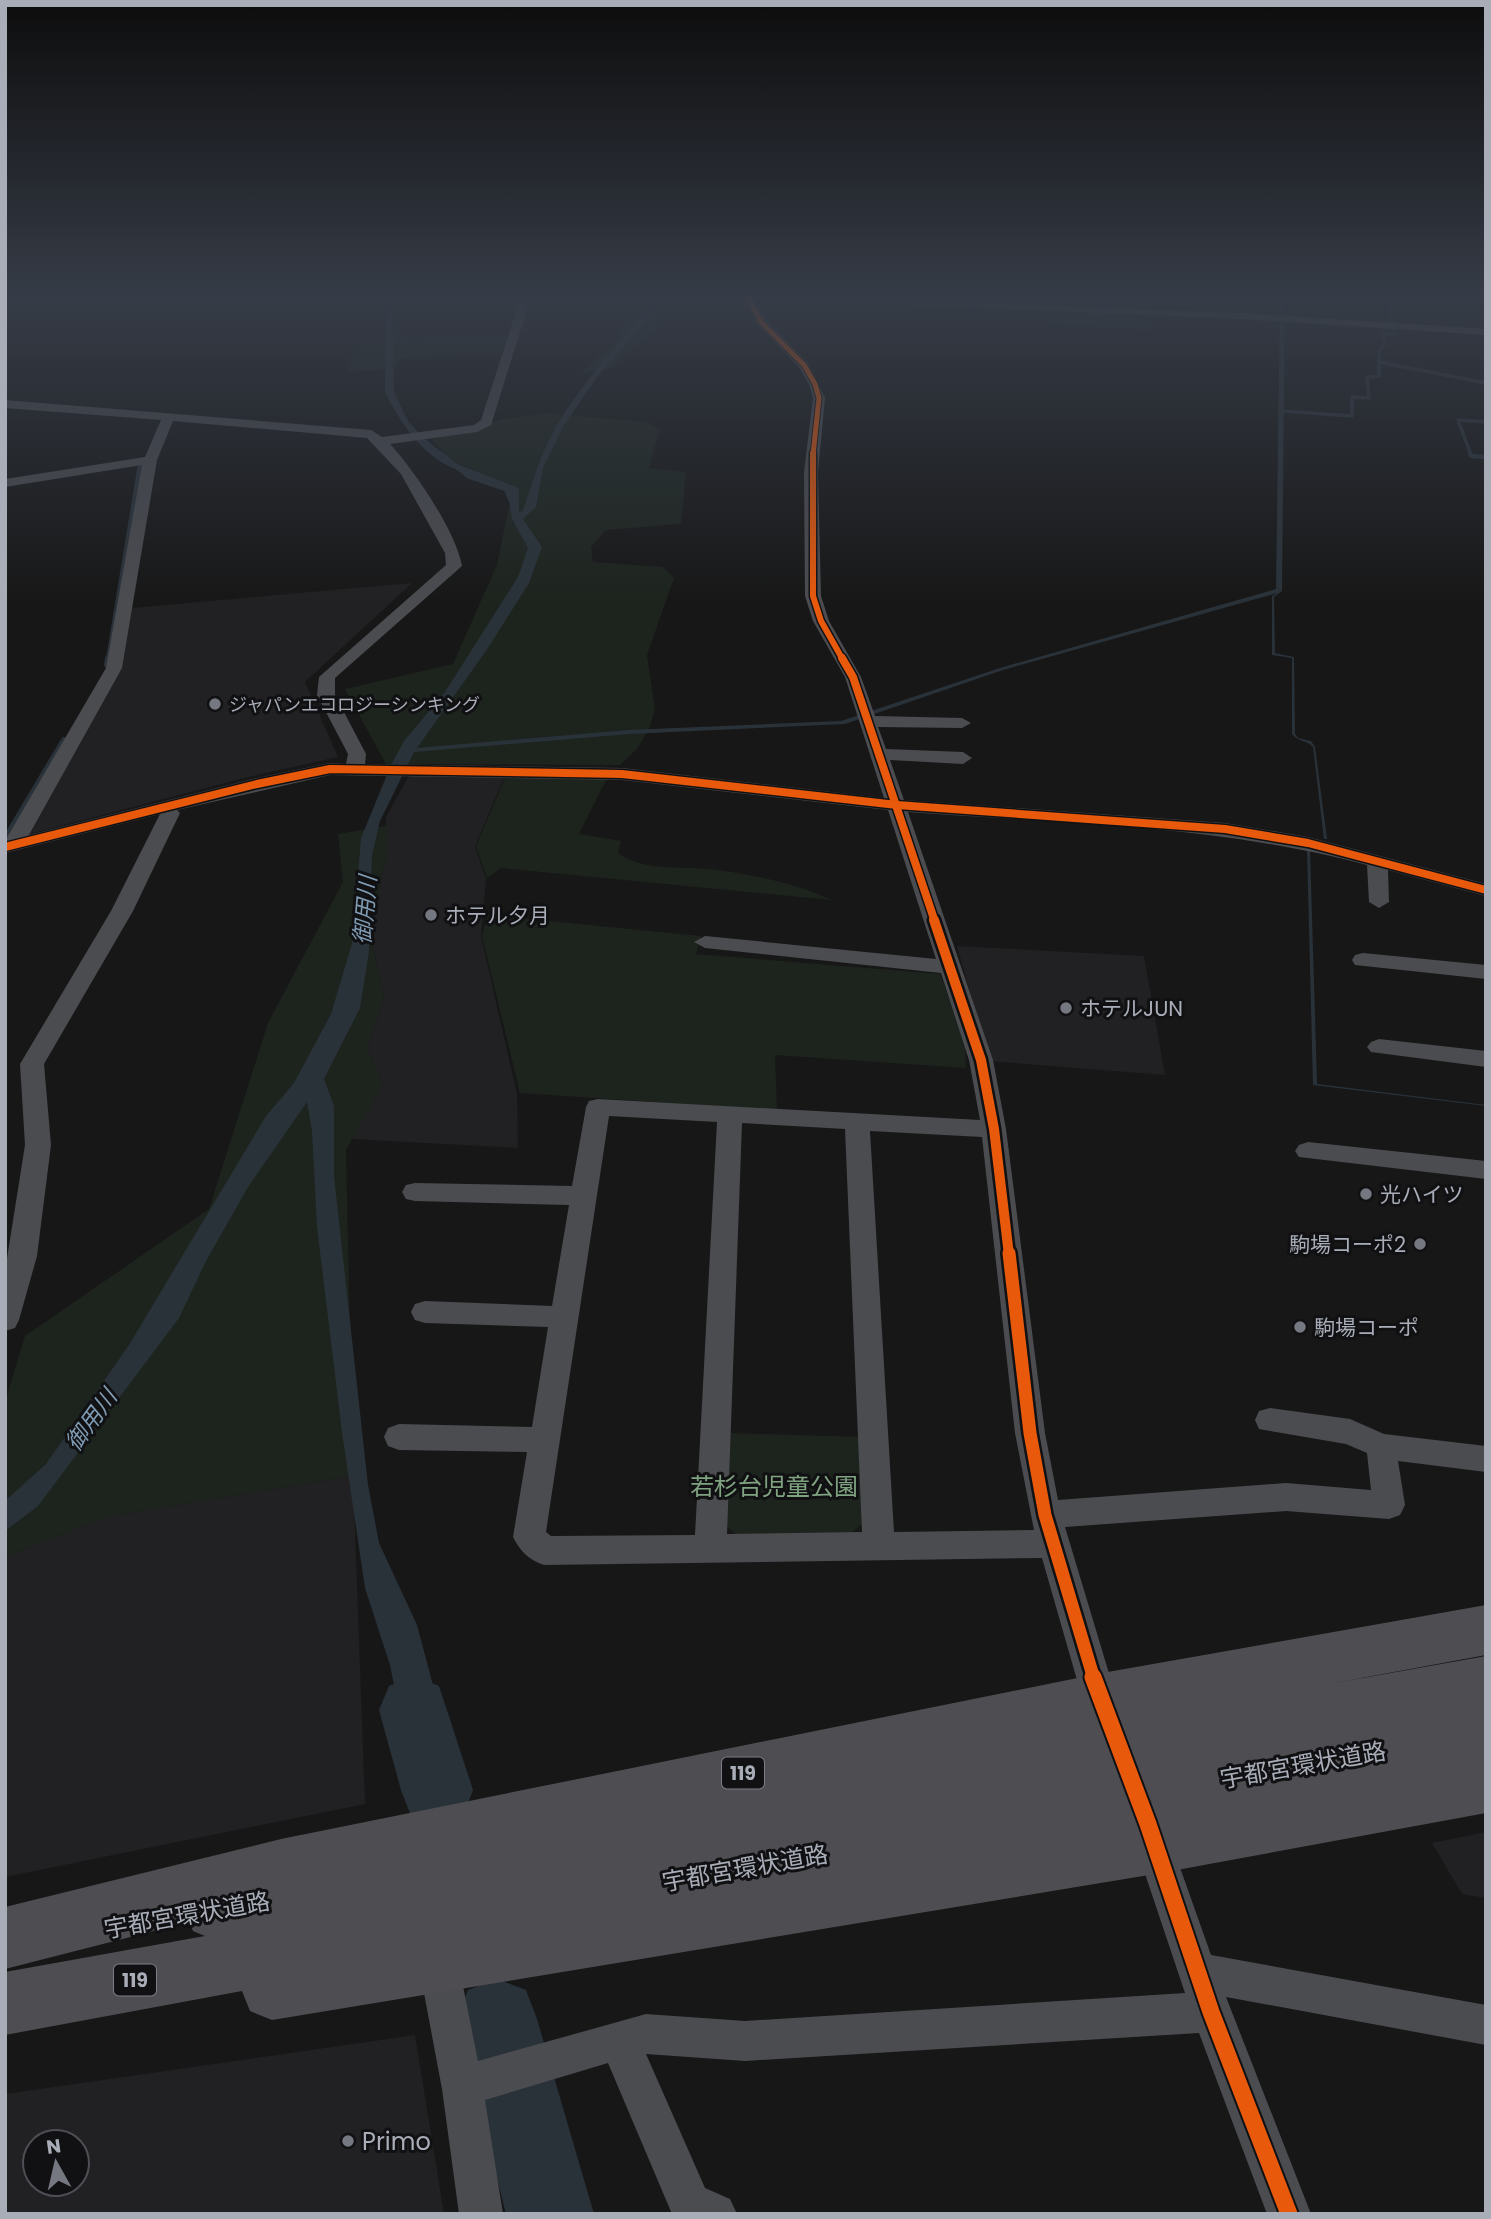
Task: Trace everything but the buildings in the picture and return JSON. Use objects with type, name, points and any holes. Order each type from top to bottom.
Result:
[{"type":"highway","name":"119","points":[[5,1938],[281,1869],[1108,1714],[1486,1630]]},
{"type":"highway","name":"宇都宮環状道路","points":[[5,1947],[1486,1682]]},
{"type":"highway","name":"宇都宮環状道路","points":[[5,2004],[1486,1732]]},
{"type":"highway","points":[[266,1956],[272,1989],[1151,1835],[1486,1784]]},
{"type":"street","points":[[382,441],[477,428],[487,422],[495,397]]},
{"type":"street","points":[[819,397],[811,472],[813,596],[821,621],[853,677],[981,1060],[994,1129],[1030,1433],[1050,1530],[1108,1714]]},
{"type":"street","points":[[5,404],[371,434],[382,441],[406,471],[452,553],[454,566],[327,677],[326,695],[357,754],[355,768]]},
{"type":"street","points":[[10,845],[114,668],[150,460],[168,418]]},
{"type":"street","points":[[5,483],[150,460]]},
{"type":"street","points":[[868,721],[962,723]]},
{"type":"street","points":[[880,754],[963,758]]},
{"type":"street","points":[[10,845],[257,784],[330,769],[622,774],[897,805],[1225,829],[1308,843],[1486,890]]},
{"type":"street","points":[[5,1320],[23,1256],[38,1145],[32,1064],[122,911],[170,813],[166,807]]},
{"type":"street","points":[[1377,861],[1379,902]]},
{"type":"street","points":[[705,942],[952,967]]},
{"type":"street","points":[[1363,960],[1486,972]]},
{"type":"street","points":[[1379,1048],[1486,1059]]},
{"type":"street","points":[[994,1129],[598,1107],[529,1537],[544,1550],[879,1546],[1050,1530],[1286,1497],[1390,1505],[1381,1446]]},
{"type":"street","points":[[710,1549],[730,1113]]},
{"type":"street","points":[[857,1120],[879,1546]]},
{"type":"street","points":[[1308,1151],[1486,1170]]},
{"type":"street","points":[[415,1192],[584,1196]]},
{"type":"street","points":[[425,1312],[564,1317]]},
{"type":"street","points":[[1270,1420],[1350,1432],[1381,1446],[1486,1459]]},
{"type":"street","points":[[399,1437],[544,1440]]},
{"type":"street","points":[[1151,1835],[1211,2012],[1289,2214]]},
{"type":"street","points":[[438,1961],[474,2084],[481,2214]]},
{"type":"street","points":[[1198,1972],[1486,2025]]},
{"type":"street","points":[[474,2084],[540,2062],[646,2034],[746,2041],[1211,2012]]},
{"type":"street","points":[[619,2040],[700,2210]]},
{"type":"shaded area","points":[[412,583],[305,682],[338,757],[244,778],[30,834],[122,665],[131,608]]},
{"type":"shaded area","name":"ホテル夕月","points":[[410,774],[505,776],[475,846],[486,879],[481,936],[517,1094],[518,1148],[352,1139],[383,1084],[367,1048],[384,999],[370,932],[386,857],[386,817]]},
{"type":"shaded area","points":[[957,946],[1144,956],[1165,1075],[989,1061]]},
{"type":"shaded area","points":[[353,1476],[365,1804],[5,1877],[5,1557],[109,1516]]},
{"type":"shaded area","points":[[1486,1832],[1486,1898],[1462,1894],[1432,1843]]},
{"type":"shaded area","points":[[415,2035],[444,2214],[5,2214],[5,2094]]},
{"type":"green space","points":[[547,413],[647,422],[660,430],[649,468],[686,472],[681,524],[606,530],[591,547],[593,562],[663,567],[674,578],[647,655],[655,709],[649,729],[637,749],[620,765],[386,764],[345,689],[453,664],[497,565],[513,487],[450,460],[431,439],[508,418]]},
{"type":"green space","points":[[506,776],[608,776],[579,834],[621,841],[618,853],[640,863],[746,875],[791,885],[832,900],[501,868],[487,878],[476,846]]},
{"type":"green space","points":[[386,826],[386,857],[370,932],[384,999],[367,1048],[383,1084],[346,1150],[353,1476],[109,1516],[5,1557],[5,1402],[25,1336],[209,1209],[268,1023],[343,882],[338,834]]},
{"type":"green space","points":[[488,915],[701,936],[696,954],[940,974],[965,1042],[966,1068],[775,1055],[777,1110],[520,1093],[482,936]]},
{"type":"green space","name":"若杉台児童公園","points":[[725,1433],[863,1437],[866,1520],[849,1535],[739,1536],[720,1522]]},
{"type":"water","name":"御用川","points":[[387,397],[396,397],[408,421],[442,458],[519,488],[519,513],[523,510],[547,443],[562,416],[576,397],[584,397],[564,425],[543,468],[536,507],[523,519],[542,547],[529,583],[488,648],[417,748],[629,730],[841,721],[1000,668],[1276,589],[1279,397],[1284,397],[1282,591],[1274,597],[1275,653],[1294,657],[1295,734],[1298,738],[1311,741],[1315,747],[1327,839],[1324,839],[1313,747],[1297,738],[1292,734],[1292,658],[1272,655],[1272,596],[1277,593],[1003,670],[845,724],[629,734],[414,752],[380,821],[372,855],[369,951],[360,1008],[324,1079],[334,1106],[334,1176],[368,1485],[379,1543],[417,1625],[456,1772],[413,1779],[390,1665],[365,1588],[342,1432],[317,1227],[312,1131],[307,1102],[248,1187],[206,1261],[179,1318],[38,1506],[5,1531],[5,1501],[46,1464],[129,1345],[266,1116],[294,1083],[331,1014],[353,940],[361,838],[391,765],[404,741],[445,692],[518,577],[528,548],[512,519],[507,488],[455,469],[433,456],[413,437]]},
{"type":"water","points":[[1307,849],[1310,850],[1317,1084],[1486,1106],[1313,1085]]},
{"type":"water","points":[[526,2022],[540,2093],[578,2214],[529,2214],[482,2029]]},
{"type":"waterway","points":[[1282,411],[1352,416],[1352,397],[1369,397]]},
{"type":"waterway","points":[[1471,455],[1458,420],[1486,422]]},
{"type":"waterway","points":[[419,436],[442,455]]},
{"type":"waterway","points":[[440,453],[468,476],[506,489],[511,501]]},
{"type":"waterway","points":[[1470,453],[1471,456],[1486,457]]},
{"type":"waterway","points":[[108,660],[140,465]]},
{"type":"waterway","points":[[107,665],[108,658]]},
{"type":"waterway","points":[[5,839],[64,740]]},
{"type":"waterway","points":[[414,1710],[437,1790]]},
{"type":"waterway","points":[[497,2019],[550,2214]]},
{"type":"cycle path","points":[[819,397],[811,472],[813,596],[821,621],[853,677],[981,1060],[994,1129],[1030,1433],[1045,1515],[1094,1680],[1148,1824],[1211,2012],[1289,2214]]},
{"type":"cycle path","points":[[5,847],[257,784],[330,769],[622,774],[897,805],[1225,829],[1308,843],[1486,890]]},
{"type":"place","name":"ジャパンエコロジーシンキング","points":[[215,704]]},
{"type":"place","name":"ホテル夕月","points":[[431,915]]},
{"type":"place","name":"ホテルJUN","points":[[1066,1008]]},
{"type":"place","name":"光ハイツ","points":[[1366,1194]]},
{"type":"place","name":"駒場コーポ2","points":[[1420,1244]]},
{"type":"place","name":"駒場コーポ","points":[[1300,1327]]},
{"type":"place","name":"Primo","points":[[348,2141]]}]
